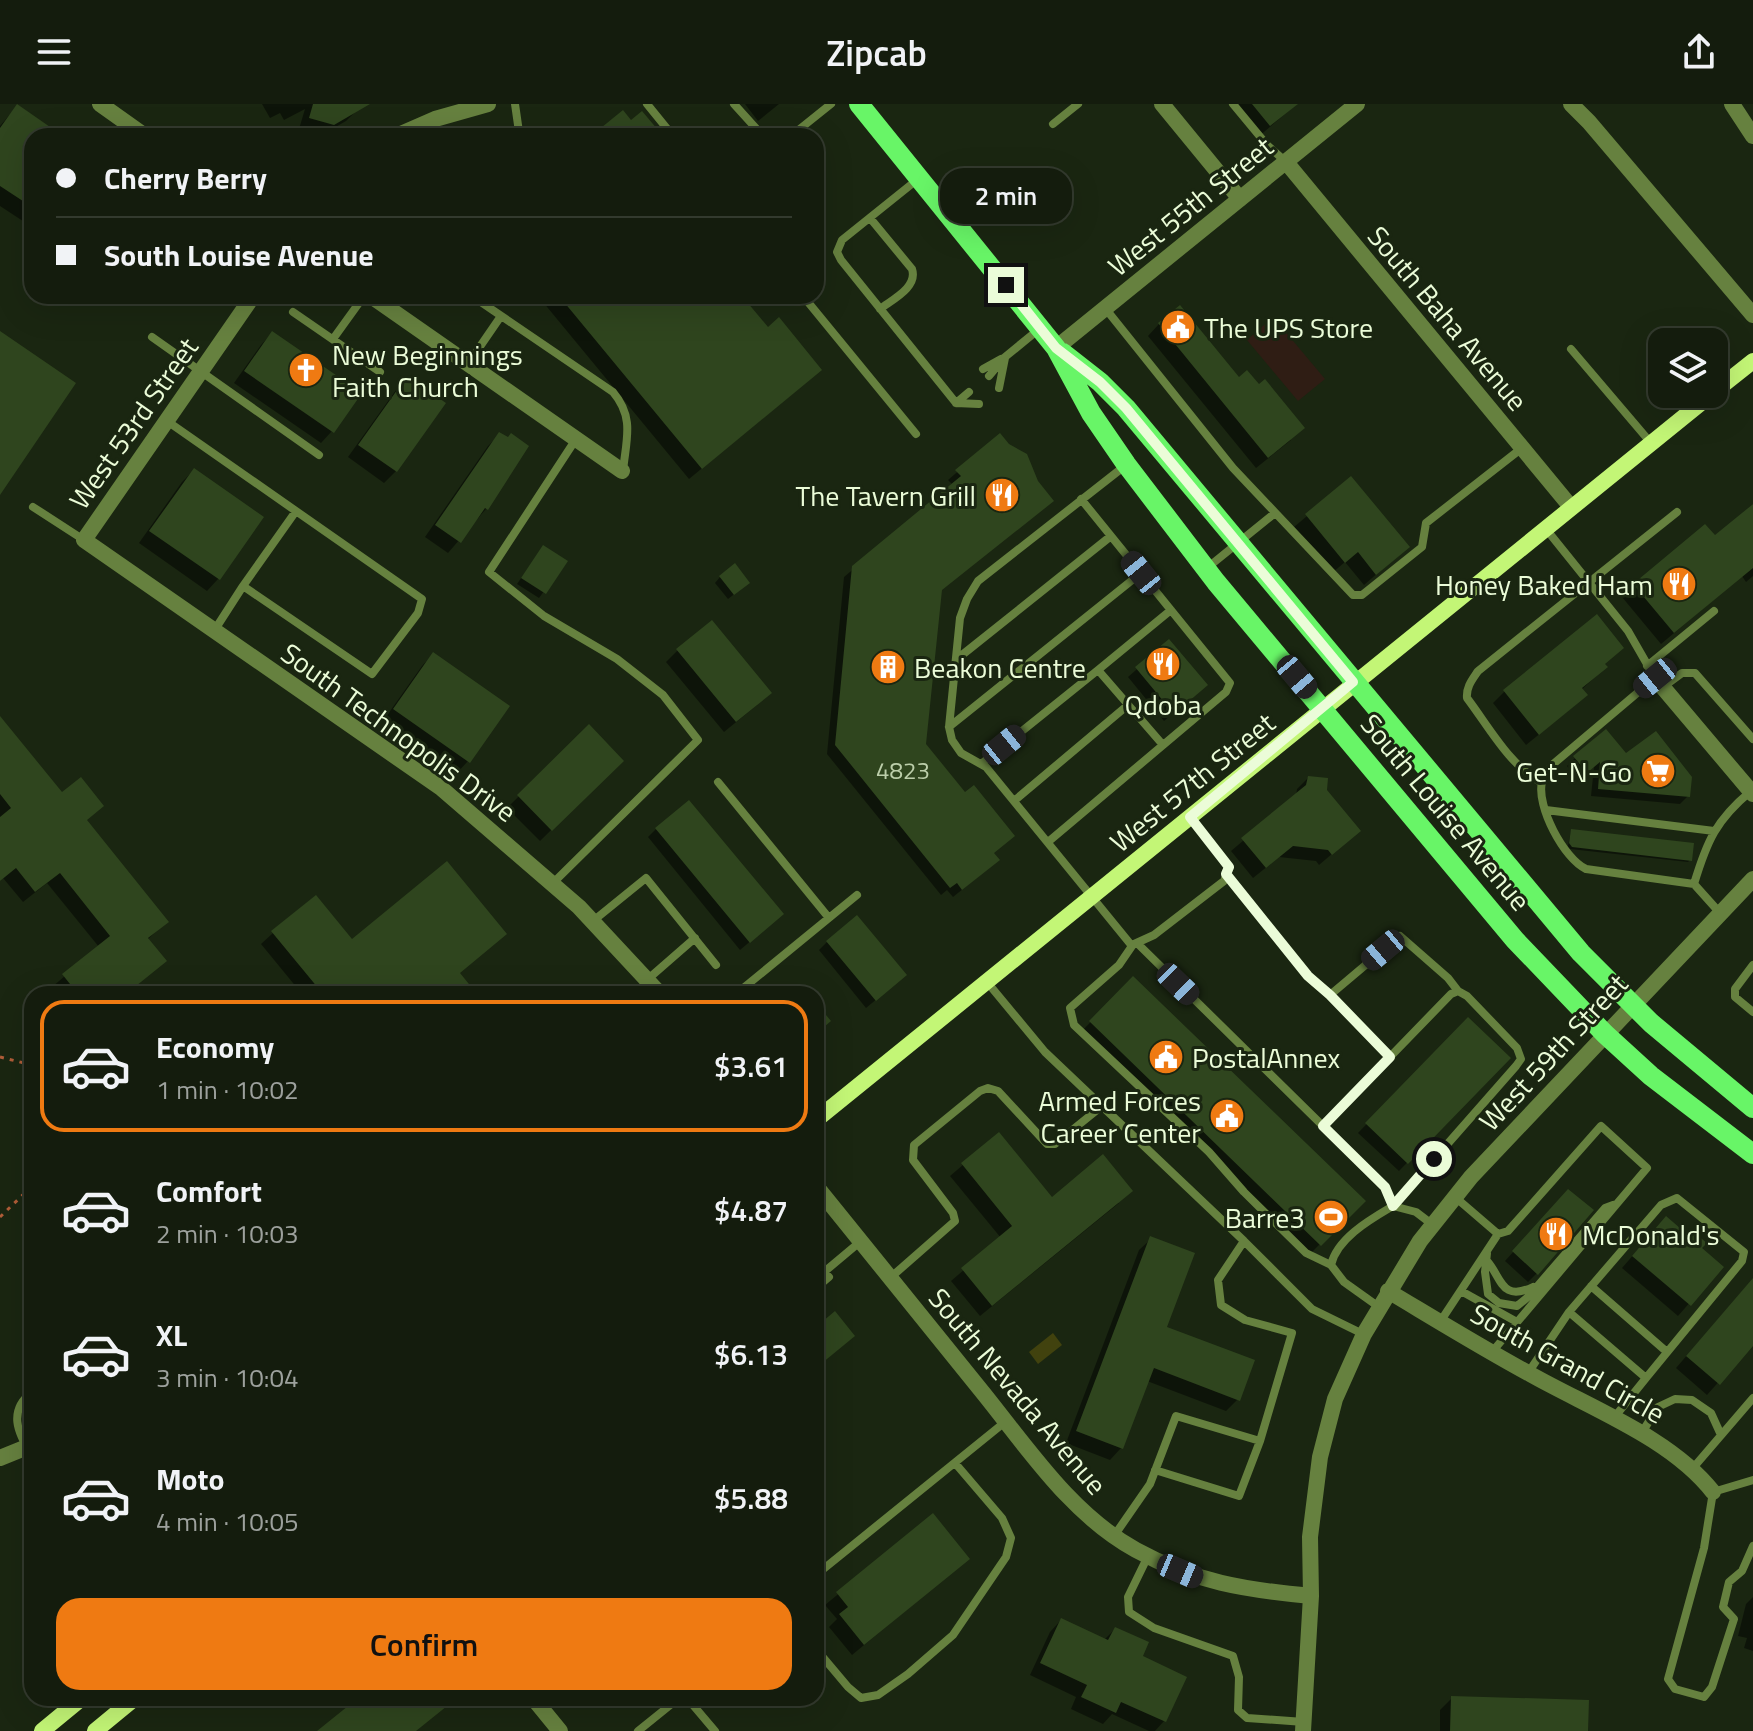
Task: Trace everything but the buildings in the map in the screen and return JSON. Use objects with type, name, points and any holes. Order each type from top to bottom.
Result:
[{"type":"main road","name":"South Louise Avenue","points":[[859,104],[1056,348],[1091,413],[1206,569],[1515,940],[1605,1034],[1694,1112],[1753,1154]]},
{"type":"main road","name":"South Louise Avenue","points":[[1056,348],[1100,382],[1126,408],[1581,953],[1632,1006],[1753,1108]]},
{"type":"main road","name":"West 57th Street","points":[[1728,381],[1753,361]]},
{"type":"main road","name":"West 57th Street","points":[[824,1114],[1694,408]]},
{"type":"main road","points":[[42,1731],[72,1706]]},
{"type":"main road","points":[[95,1731],[125,1706]]},
{"type":"street","points":[[100,104],[134,128]]},
{"type":"street","points":[[414,128],[488,104]]},
{"type":"street","points":[[1162,104],[1240,199]]},
{"type":"street","name":"West 55th Street","points":[[1056,348],[1357,104]]},
{"type":"street","points":[[1571,104],[1753,315]]},
{"type":"street","points":[[1732,104],[1753,136]]},
{"type":"street","name":"South Baha Avenue","points":[[1286,162],[1571,507]]},
{"type":"street","name":"West 53rd Street","points":[[84,540],[247,304]]},
{"type":"street","points":[[382,304],[622,471]]},
{"type":"street","name":"South Technopolis Drive","points":[[84,540],[441,788],[553,883],[654,986]]},
{"type":"street","points":[[1655,677],[1752,792]]},
{"type":"street","name":"West 59th Street","points":[[1304,1727],[1311,1596],[1310,1537],[1320,1457],[1335,1399],[1364,1334],[1388,1291],[1455,1197],[1753,879]]},
{"type":"street","name":"South Nevada Avenue","points":[[824,1196],[1058,1486],[1081,1509],[1114,1536],[1148,1556],[1195,1577],[1225,1586],[1311,1596]]},
{"type":"street","name":"South Grand Circle","points":[[1388,1291],[1672,1452],[1693,1468],[1713,1492]]},
{"type":"street","points":[[0,1458],[24,1452]]},
{"type":"street","points":[[539,1706],[555,1728]]},
{"type":"lane","points":[[515,104],[518,128]]},
{"type":"lane","points":[[647,104],[666,128]]},
{"type":"lane","points":[[734,104],[756,128]]},
{"type":"lane","points":[[802,128],[831,104]]},
{"type":"lane","points":[[1053,124],[1078,104]]},
{"type":"lane","points":[[1233,104],[1267,145],[1286,162]]},
{"type":"lane","points":[[919,178],[842,240],[837,252],[956,403]]},
{"type":"lane","points":[[870,218],[915,276],[913,283],[880,309]]},
{"type":"lane","points":[[333,339],[358,304]]},
{"type":"lane","points":[[484,304],[613,392],[623,404],[628,431],[622,471]]},
{"type":"lane","points":[[810,304],[916,434]]},
{"type":"lane","points":[[1105,308],[1233,468],[1342,586],[1357,596],[1422,547],[1426,523],[1522,448]]},
{"type":"lane","points":[[293,312],[380,372]]},
{"type":"lane","points":[[468,364],[501,316]]},
{"type":"lane","points":[[1005,357],[991,378],[1005,357],[1041,328]]},
{"type":"lane","points":[[152,337],[319,455]]},
{"type":"lane","points":[[1571,349],[1651,443]]},
{"type":"lane","points":[[956,403],[971,395],[956,403]]},
{"type":"lane","points":[[167,420],[422,599],[418,613],[372,674],[243,586]]},
{"type":"lane","points":[[553,883],[698,740],[663,695],[617,659],[544,616],[489,572],[576,439]]},
{"type":"lane","points":[[1126,464],[978,581],[960,618],[956,641],[957,659],[949,727],[952,740],[961,753],[981,764],[1134,944],[1385,1187],[1393,1206]]},
{"type":"lane","points":[[1048,842],[1226,692],[1230,683],[1081,499]]},
{"type":"lane","points":[[33,507],[84,540]]},
{"type":"lane","points":[[214,631],[296,511]]},
{"type":"lane","points":[[1542,783],[1528,776],[1516,764],[1467,698],[1466,691],[1478,671],[1677,512]]},
{"type":"lane","points":[[1206,569],[1275,513]]},
{"type":"lane","points":[[1545,527],[1628,631],[1655,677]]},
{"type":"lane","points":[[957,659],[1111,536]]},
{"type":"lane","points":[[949,727],[1141,573]]},
{"type":"lane","points":[[981,764],[1171,610]]},
{"type":"lane","points":[[1714,611],[1655,677],[1552,765],[1542,783],[1546,810],[1554,830],[1578,865],[1586,869],[1694,884],[1720,913]]},
{"type":"lane","points":[[1098,670],[1163,745]]},
{"type":"lane","points":[[1655,677],[1695,673],[1753,739]]},
{"type":"lane","points":[[1014,801],[1128,705]]},
{"type":"lane","points":[[718,782],[829,918]]},
{"type":"lane","points":[[1694,884],[1714,831],[1727,811],[1752,792]]},
{"type":"lane","points":[[1546,810],[1714,831]]},
{"type":"lane","points":[[1190,817],[1229,867],[1224,881],[1154,935],[1134,944],[1119,965],[1070,1008],[1074,1025],[1209,1152],[1244,1192],[1306,1253],[1331,1265],[1344,1282],[1379,1307]]},
{"type":"lane","points":[[1226,874],[1308,976],[1390,1057]]},
{"type":"lane","points":[[593,921],[646,878],[716,965]]},
{"type":"lane","points":[[746,986],[857,895]]},
{"type":"lane","points":[[1330,995],[1400,936],[1467,996],[1517,1048],[1521,1059],[1393,1206],[1363,1224],[1333,1256],[1331,1265]]},
{"type":"lane","points":[[648,979],[695,938]]},
{"type":"lane","points":[[1753,965],[1735,989],[1735,997],[1753,1012]]},
{"type":"lane","points":[[987,982],[1045,1052],[1312,1309],[1364,1334]]},
{"type":"lane","points":[[1323,1126],[1451,994],[1458,991]]},
{"type":"lane","points":[[890,1278],[955,1221],[953,1213],[913,1160],[914,1145],[980,1091],[988,1088],[998,1091],[1047,1144],[1055,1144],[1102,1106]]},
{"type":"lane","points":[[1440,1322],[1487,1257],[1498,1234],[1508,1231],[1601,1126],[1647,1168],[1492,1352]]},
{"type":"lane","points":[[1455,1197],[1498,1234]]},
{"type":"lane","points":[[1528,1373],[1569,1312],[1591,1286],[1661,1205],[1677,1198],[1744,1252],[1742,1261],[1613,1419]]},
{"type":"lane","points":[[1487,1257],[1485,1272],[1488,1294],[1499,1303],[1517,1306],[1605,1208],[1616,1205]]},
{"type":"lane","points":[[1393,1206],[1416,1212],[1433,1225]]},
{"type":"lane","points":[[824,1281],[829,1277],[824,1272],[861,1241]]},
{"type":"lane","points":[[1155,1470],[1239,1496],[1260,1441],[1292,1333],[1245,1320],[1221,1305],[1218,1280],[1244,1241]]},
{"type":"lane","points":[[1487,1257],[1497,1280],[1508,1290],[1521,1293],[1535,1287]]},
{"type":"lane","points":[[1591,1286],[1667,1352]]},
{"type":"lane","points":[[1461,1291],[1517,1322]]},
{"type":"lane","points":[[1569,1312],[1646,1378]]},
{"type":"lane","points":[[1693,1468],[1753,1398]]},
{"type":"lane","points":[[24,1399],[17,1409],[17,1422],[24,1437]]},
{"type":"lane","points":[[1641,1434],[1658,1407],[1675,1399],[1692,1400],[1711,1413],[1721,1435]]},
{"type":"lane","points":[[1114,1536],[1150,1484],[1176,1416],[1260,1441]]},
{"type":"lane","points":[[824,1569],[1006,1421]]},
{"type":"lane","points":[[824,1658],[861,1698],[878,1695],[953,1635],[1006,1557],[1011,1538],[1002,1518],[955,1463]]},
{"type":"lane","points":[[1752,1477],[1713,1492],[1704,1548],[1668,1679],[1675,1689],[1704,1697],[1712,1687],[1734,1619],[1723,1607],[1729,1582],[1742,1571],[1753,1546]]},
{"type":"lane","points":[[1148,1556],[1128,1597],[1129,1612],[1154,1628],[1233,1656],[1239,1677],[1238,1710],[1247,1718],[1304,1727]]},
{"type":"lane","points":[[638,1731],[669,1706]]},
{"type":"lane","points":[[694,1706],[715,1731]]},
{"type":"path","points":[[0,1057],[24,1063]]},
{"type":"path","points":[[0,1217],[24,1194]]},
{"type":"shaded area","points":[[1273,317],[1325,379],[1298,401],[1247,340]]},
{"type":"shaded area","points":[[1053,1333],[1062,1345],[1038,1364],[1029,1352]]},
{"type":"place","name":"The UPS Store","points":[[1178,327]]},
{"type":"place","name":"New Beginnings Faith Church","points":[[306,370]]},
{"type":"place","name":"The Tavern Grill","points":[[1002,495]]},
{"type":"place","name":"Honey Baked Ham","points":[[1679,584]]},
{"type":"place","name":"Qdoba","points":[[1163,664]]},
{"type":"place","name":"Beakon Centre","points":[[888,667]]},
{"type":"place","name":"Get-N-Go","points":[[1658,771]]},
{"type":"place","name":"PostalAnnex","points":[[1166,1057]]},
{"type":"place","name":"Armed Forces Career Center","points":[[1227,1116]]},
{"type":"place","name":"Barre3","points":[[1331,1217]]},
{"type":"place","name":"McDonald's","points":[[1556,1234]]},
{"type":"route","points":[[1006,285],[1056,348],[1100,382],[1126,408],[1353,682],[1190,817],[1229,867],[1226,874],[1308,976],[1390,1057],[1323,1126],[1385,1187],[1393,1206],[1434,1159]]}]
